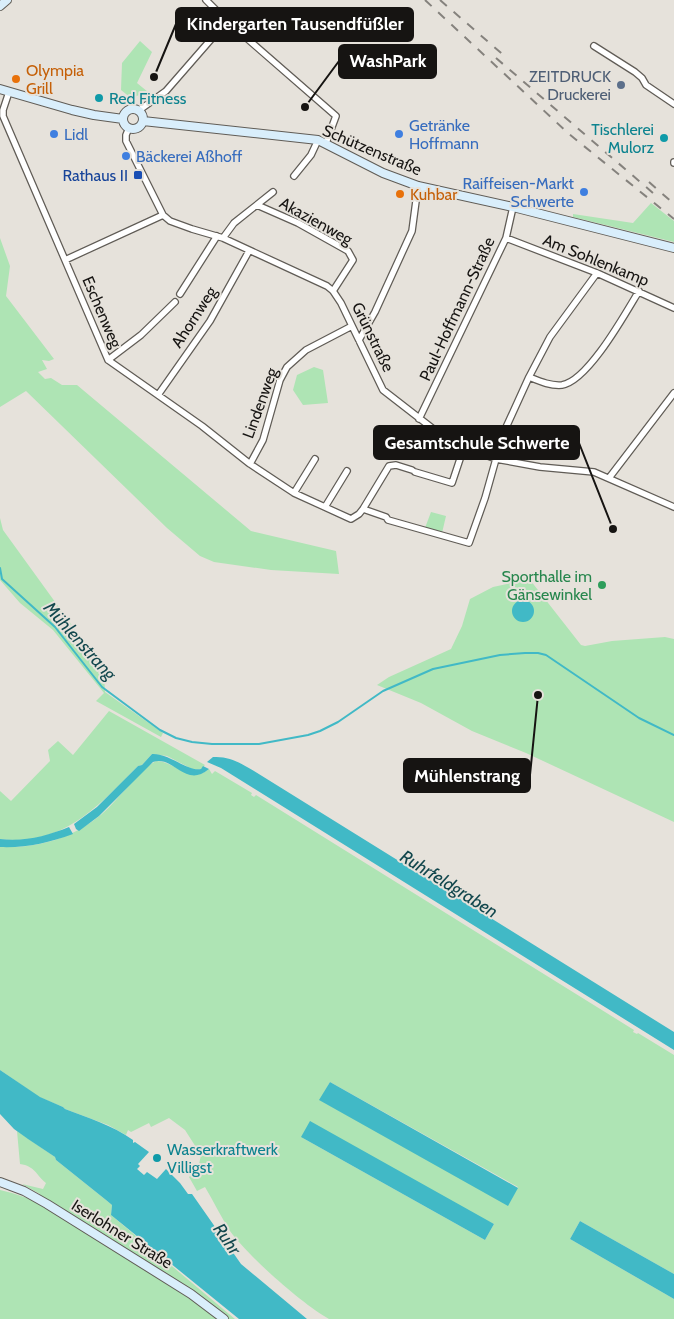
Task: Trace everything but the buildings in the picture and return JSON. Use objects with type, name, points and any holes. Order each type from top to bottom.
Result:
[{"type":"main road","points":[[0,6],[7,0]]},
{"type":"main road","points":[[0,88],[94,115],[123,119]]},
{"type":"main road","points":[[128,110],[138,111],[143,117],[143,121],[138,128],[128,128],[123,119],[126,112],[128,110]]},
{"type":"main road","name":"Schützenstraße","points":[[143,121],[322,142],[383,173],[418,186],[513,207],[674,248]]},
{"type":"main road","name":"Iserlohner Straße","points":[[0,1182],[24,1191],[47,1204],[191,1294],[224,1319]]},
{"type":"street","points":[[206,0],[227,21],[336,116],[333,127],[294,176]]},
{"type":"street","points":[[138,111],[166,91],[227,21]]},
{"type":"street","points":[[594,46],[635,72],[646,85],[673,105]]},
{"type":"street","name":"Eschenweg","points":[[9,92],[3,116],[108,360],[202,426],[250,464],[294,493],[351,519],[359,514],[362,509]]},
{"type":"street","points":[[64,260],[163,216],[126,141],[128,128]]},
{"type":"street","points":[[359,340],[375,312],[412,231],[418,186]]},
{"type":"street","points":[[180,294],[220,237],[234,223],[273,192]]},
{"type":"street","name":"Akazienweg","points":[[257,205],[298,223],[348,251],[353,260],[333,291]]},
{"type":"street","name":"Paul-Hoffmann-Straße","points":[[419,420],[506,238],[513,207]]},
{"type":"street","name":"Grünstraße","points":[[163,216],[170,221],[220,237],[333,291],[341,303],[383,390],[419,420],[441,435],[464,447],[496,459],[540,467],[594,472],[674,507]]},
{"type":"street","name":"Am Sohlenkamp","points":[[506,238],[597,273],[674,308]]},
{"type":"street","name":"Ahornweg","points":[[158,395],[210,321],[249,251]]},
{"type":"street","points":[[464,447],[452,483],[396,465],[389,466],[362,509],[386,517],[388,520],[469,543],[503,434],[529,377],[550,337],[597,273]]},
{"type":"street","points":[[529,377],[548,384],[562,385],[571,382],[581,374],[612,334],[638,292]]},
{"type":"street","points":[[108,360],[142,336],[175,302]]},
{"type":"street","name":"Lindenweg","points":[[250,464],[263,440],[280,380],[287,367],[306,350],[352,326]]},
{"type":"street","points":[[609,478],[674,393]]},
{"type":"street","points":[[294,493],[314,459]]},
{"type":"street","points":[[325,507],[347,471]]},
{"type":"green space","points":[[140,41],[152,52],[137,83],[148,92],[131,98],[121,90],[122,63]]},
{"type":"green space","points":[[651,203],[674,221],[674,242],[573,217],[573,214],[633,223]]},
{"type":"green space","points":[[0,238],[10,266],[6,296],[54,359],[49,361],[42,360],[47,369],[38,372],[45,379],[51,378],[62,385],[77,385],[251,531],[336,551],[339,574],[271,570],[214,562],[200,556],[167,528],[26,391],[0,407]]},
{"type":"green space","points":[[314,367],[323,370],[328,403],[303,405],[293,390],[297,375]]},
{"type":"green space","points":[[431,512],[446,516],[442,533],[425,528]]},
{"type":"green space","points":[[0,518],[3,530],[92,653],[104,673],[105,692],[163,733],[161,737],[96,701],[104,693],[53,630],[20,603],[0,580]]},
{"type":"green space","points":[[527,576],[581,645],[665,637],[674,639],[674,822],[526,753],[472,731],[421,703],[377,685],[389,677],[451,649],[462,626],[470,599],[493,587]]},
{"type":"green space","points":[[109,711],[205,765],[201,769],[194,770],[167,756],[152,754],[93,809],[61,830],[43,837],[22,840],[0,839],[0,791],[11,801],[50,761],[48,750],[58,741],[73,755]]},
{"type":"green space","points":[[156,761],[170,764],[189,774],[202,773],[209,769],[212,774],[215,771],[252,793],[251,795],[254,797],[256,795],[634,1030],[633,1032],[638,1033],[674,1055],[674,1274],[580,1221],[570,1239],[674,1299],[674,1319],[329,1319],[290,1291],[262,1266],[230,1231],[205,1187],[197,1191],[189,1177],[198,1169],[201,1155],[185,1130],[169,1118],[151,1127],[149,1123],[131,1132],[128,1130],[126,1135],[108,1125],[39,1097],[0,1070],[0,847],[39,844],[76,832],[105,811],[139,774]],"holes":[[[330,1082],[518,1187],[508,1205],[320,1100]],[[301,1137],[494,1224],[485,1240]]]},
{"type":"green space","points":[[17,1131],[55,1157],[56,1160],[112,1205],[111,1215],[235,1319],[0,1319],[0,1190],[36,1201],[40,1194],[22,1184],[43,1189],[46,1183],[32,1169],[20,1164]]},
{"type":"water","points":[[523,600],[531,603],[534,611],[531,619],[523,622],[515,619],[512,611],[515,603]]},
{"type":"water","points":[[152,754],[165,756],[190,768],[201,769],[203,766],[209,769],[201,774],[193,775],[186,774],[167,763],[153,762],[99,816],[79,831],[76,829],[74,824],[97,807]]},
{"type":"water","points":[[213,757],[230,759],[254,771],[674,1032],[674,1050],[221,768],[207,762]]},
{"type":"water","points":[[69,827],[73,834],[55,840],[28,846],[0,847],[0,839],[18,840],[35,838]]},
{"type":"water","points":[[0,1070],[40,1097],[117,1130],[133,1140],[133,1143],[135,1142],[149,1152],[138,1164],[140,1166],[137,1169],[144,1175],[147,1172],[157,1179],[166,1169],[188,1194],[192,1194],[241,1264],[307,1319],[239,1319],[111,1215],[112,1205],[56,1160],[55,1157],[14,1129],[0,1114]]},
{"type":"water","points":[[330,1082],[518,1188],[508,1206],[319,1100]]},
{"type":"water","points":[[310,1121],[494,1224],[485,1240],[301,1137]]},
{"type":"water","points":[[580,1221],[674,1274],[674,1299],[570,1239]]},
{"type":"waterway","name":"Mühlenstrang","points":[[0,568],[2,579],[55,627],[102,687],[160,730],[176,738],[192,742],[259,744],[308,735],[338,722],[383,691],[433,669],[500,655],[525,653],[546,655],[639,718],[674,735]]},
{"type":"railway","points":[[425,0],[569,134],[674,219]]},
{"type":"railway","points":[[440,0],[508,59]]},
{"type":"railway","points":[[496,58],[653,193]]},
{"type":"railway","points":[[649,182],[674,204]]},
{"type":"place","name":"Kindergarten Tausendfüßler","points":[[154,77]]},
{"type":"place","name":"Olympia Grill","points":[[16,79]]},
{"type":"place","name":"ZEITDRUCK Druckerei","points":[[621,85]]},
{"type":"place","name":"Red Fitness","points":[[99,98]]},
{"type":"place","name":"WashPark","points":[[305,107]]},
{"type":"place","name":"Lidl","points":[[54,134]]},
{"type":"place","name":"Getränke Hoffmann","points":[[399,134]]},
{"type":"place","name":"Tischlerei Mulorz","points":[[664,138]]},
{"type":"place","name":"Bäckerei Aßhoff","points":[[126,156]]},
{"type":"place","name":"Rathaus II","points":[[138,175]]},
{"type":"place","name":"Raiffeisen-Markt Schwerte","points":[[584,192]]},
{"type":"place","name":"Kuhbar","points":[[400,194]]},
{"type":"place","name":"Gesamtschule Schwerte","points":[[613,529]]},
{"type":"place","name":"Sporthalle im Gänsewinkel","points":[[602,585]]},
{"type":"place","name":"Mühlenstrang","points":[[538,695]]},
{"type":"place","name":"Wasserkraftwerk Villigst","points":[[157,1158]]},
{"type":"water label","name":"Ruhrfeldgraben","points":[[449,884]]},
{"type":"water label","name":"Ruhr","points":[[227,1239]]}]
